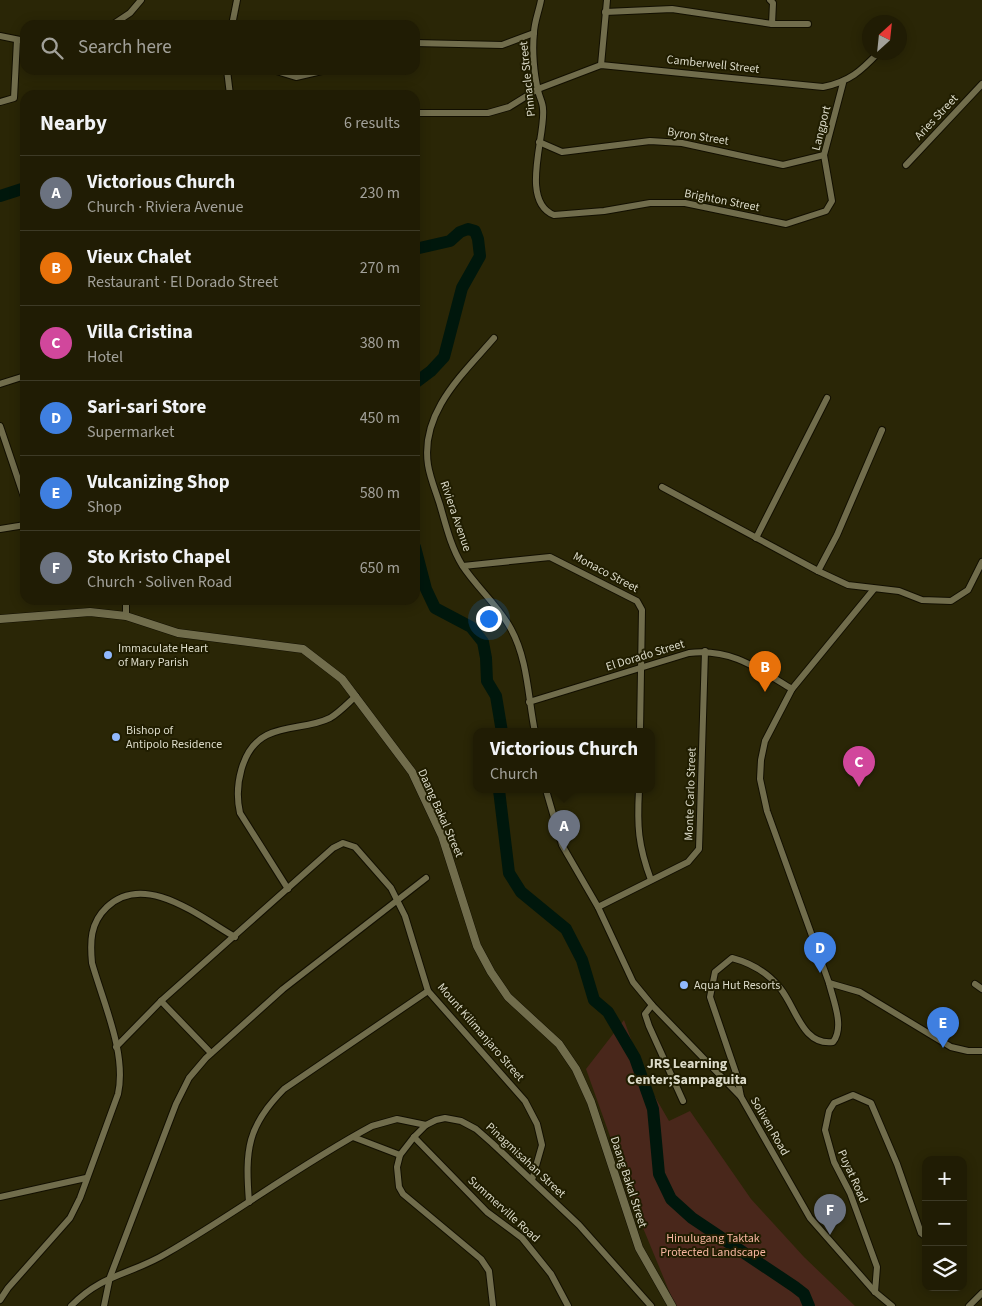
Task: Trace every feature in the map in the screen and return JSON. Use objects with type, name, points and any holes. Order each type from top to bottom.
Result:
[{"type":"street","points":[[120,20],[130,13],[141,0]]},
{"type":"street","points":[[233,20],[237,0]]},
{"type":"street","name":"Pinnacle Street","points":[[541,0],[534,33],[538,90],[544,107],[535,169],[541,205],[547,212]]},
{"type":"street","points":[[600,65],[607,0]]},
{"type":"street","points":[[770,0],[773,3],[772,24]]},
{"type":"street","points":[[605,12],[672,9],[772,24],[808,24]]},
{"type":"street","points":[[420,43],[502,45],[534,33]]},
{"type":"street","points":[[0,36],[20,40]]},
{"type":"street","points":[[0,102],[14,98],[17,40]]},
{"type":"street","name":"Camberwell Street","points":[[420,113],[488,112],[509,107],[538,90],[600,65],[823,87],[843,83],[864,68],[872,60]]},
{"type":"street","points":[[228,75],[229,90]]},
{"type":"street","points":[[289,75],[296,77],[305,75]]},
{"type":"street","name":"Langport","points":[[830,207],[832,201],[824,155],[843,83]]},
{"type":"street","name":"Aries Street","points":[[906,164],[982,84]]},
{"type":"street","name":"Byron Street","points":[[539,142],[562,152],[650,141],[682,143],[783,165],[824,155]]},
{"type":"street","name":"Brighton Street","points":[[547,212],[561,216],[650,203],[685,203],[786,224],[826,211],[830,207]]},
{"type":"street","name":"Riviera Avenue","points":[[494,338],[450,388],[440,403],[431,426],[427,464],[452,546],[463,566],[510,627],[525,670],[534,728]]},
{"type":"street","points":[[0,384],[20,378]]},
{"type":"street","points":[[756,538],[827,398]]},
{"type":"street","points":[[0,426],[20,485]]},
{"type":"street","points":[[818,571],[882,430]]},
{"type":"street","points":[[662,487],[818,571],[848,584],[900,591],[922,600],[951,601],[968,590],[982,562]]},
{"type":"street","points":[[0,529],[20,526]]},
{"type":"street","name":"Monaco Street","points":[[463,566],[550,557],[638,601],[642,610],[640,728]]},
{"type":"street","points":[[741,1097],[710,997],[715,972],[732,958],[750,963],[781,988],[804,1028],[814,1039],[823,1043],[833,1042],[838,1031],[829,983],[767,812],[760,779],[761,760],[765,741],[792,689],[874,589]]},
{"type":"street","points":[[126,605],[126,616]]},
{"type":"street","name":"Daang Bakal Street","points":[[0,619],[90,612],[126,616],[178,633],[303,649],[342,679],[412,772],[442,836],[477,946],[491,972],[508,997],[559,1044],[576,1070],[591,1102],[639,1248],[672,1306]]},
{"type":"street","name":"El Dorado Street","points":[[529,702],[689,653],[705,651],[728,654],[792,689]]},
{"type":"street","name":"Monte Carlo Street","points":[[598,907],[688,862],[699,849],[705,651]]},
{"type":"street","points":[[116,1048],[161,1001],[288,889],[240,813],[236,799],[242,767],[257,742],[267,735],[312,725],[331,718],[356,696]]},
{"type":"street","points":[[547,793],[562,845],[598,907]]},
{"type":"street","points":[[639,793],[637,829],[641,854],[651,880]]},
{"type":"street","name":"Mount Kilimanjaro Street","points":[[288,889],[332,848],[343,843],[359,850],[399,900],[428,991],[514,1086],[533,1114],[542,1146],[532,1180]]},
{"type":"street","points":[[104,1306],[110,1277],[176,1104],[189,1078],[211,1053],[283,989],[426,878]]},
{"type":"street","points":[[0,1300],[8,1288],[70,1218],[80,1198],[120,1083],[120,1060],[92,963],[91,935],[100,913],[123,897],[146,894],[174,902],[234,936]]},
{"type":"street","name":"Soliven Road","points":[[598,907],[633,982],[652,1005],[741,1097],[810,1218],[875,1292],[892,1306]]},
{"type":"street","points":[[829,983],[860,992],[950,1047],[968,1051],[982,1051]]},
{"type":"street","points":[[975,984],[982,989]]},
{"type":"street","points":[[249,1202],[247,1180],[250,1139],[257,1120],[268,1105],[284,1089],[428,991]]},
{"type":"street","points":[[161,1001],[211,1053]]},
{"type":"street","points":[[652,1005],[645,1014],[648,1026],[683,1101]]},
{"type":"street","name":"Puyat Road","points":[[875,1292],[877,1267],[853,1200],[828,1146],[825,1130],[829,1110],[834,1104],[853,1094],[872,1103],[898,1164],[922,1234]]},
{"type":"street","name":"Pinagmisahan Street","points":[[426,1125],[445,1118],[461,1121],[476,1129],[579,1225],[651,1306]]},
{"type":"street","points":[[71,1306],[85,1292],[110,1277],[166,1254],[372,1126],[388,1120],[406,1119],[426,1125],[400,1155],[396,1167],[399,1187],[403,1194],[481,1258],[489,1271],[493,1306]]},
{"type":"street","points":[[353,1137],[400,1155]]},
{"type":"street","name":"Summerville Road","points":[[414,1137],[487,1212],[522,1238],[551,1274],[568,1306]]},
{"type":"street","points":[[0,1197],[86,1178]]},
{"type":"street","points":[[969,1306],[982,1293]]},
{"type":"green space","name":"Hinulugang Taktak Protected Landscape","points":[[624,1020],[647,1083],[669,1121],[690,1111],[751,1199],[804,1257],[855,1306],[677,1306],[674,1303],[641,1223],[586,1069]]},
{"type":"shaded area","points":[[795,1287],[807,1293],[814,1306],[806,1306]]},
{"type":"waterway","points":[[0,196],[20,190]]},
{"type":"waterway","points":[[420,248],[450,241],[460,232],[468,229],[475,231],[480,256],[462,288],[444,357],[420,379]]},
{"type":"waterway","points":[[420,566],[426,589],[435,608],[471,627],[483,642],[487,681],[496,696],[501,728]]},
{"type":"waterway","points":[[499,793],[509,873],[521,892],[566,929],[582,960],[594,1000],[608,1012],[635,1058],[653,1109],[659,1174],[671,1199],[692,1218],[795,1287],[804,1294],[809,1306]]},
{"type":"place","name":"Immaculate Heart of Mary Parish","points":[[108,655]]},
{"type":"place","name":"Vieux Chalet","points":[[765,692]]},
{"type":"place","name":"Bishop of Antipolo Residence","points":[[116,737]]},
{"type":"place","name":"Villa Cristina","points":[[859,787]]},
{"type":"place","name":"Victorious Church","points":[[564,851]]},
{"type":"place","name":"Sari-sari Store","points":[[820,973]]},
{"type":"place","name":"Aqua Hut Resorts","points":[[684,985]]},
{"type":"place","name":"Vulcanizing Shop","points":[[943,1048]]},
{"type":"place","name":"Sto Kristo Chapel","points":[[830,1235]]},
{"type":"district","name":"JRS Learning Center;Sampaguita","points":[[687,1072]]}]
